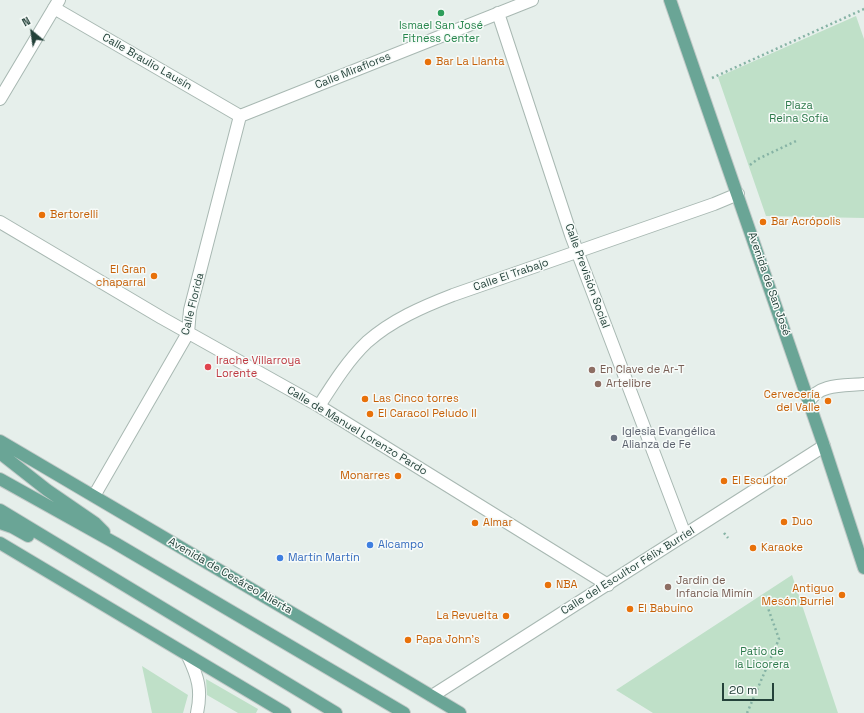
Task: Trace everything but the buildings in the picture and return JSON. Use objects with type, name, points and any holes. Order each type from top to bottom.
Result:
[{"type":"main road","name":"Avenida de San José","points":[[670,0],[738,194],[864,568]]},
{"type":"main road","name":"Avenida de Cesáreo Alierta","points":[[0,441],[460,713]]},
{"type":"main road","points":[[0,453],[47,490],[95,523],[115,542]]},
{"type":"main road","points":[[0,479],[115,542],[404,713]]},
{"type":"main road","points":[[0,510],[336,713]]},
{"type":"main road","points":[[0,523],[12,527],[45,546],[80,559]]},
{"type":"main road","points":[[0,543],[285,713]]},
{"type":"street","name":"Calle Miraflores","points":[[240,116],[532,0]]},
{"type":"street","points":[[0,99],[57,4]]},
{"type":"street","name":"Calle Braulio Lausín","points":[[57,4],[240,116]]},
{"type":"street","name":"Calle Previsión Social","points":[[498,13],[578,251],[685,536]]},
{"type":"street","name":"Calle Florida","points":[[94,496],[188,332],[190,310],[240,116]]},
{"type":"street","name":"Calle El Trabajo","points":[[319,406],[335,381],[366,343],[405,315],[439,300],[738,194]]},
{"type":"street","name":"Calle de Manuel Lorenzo Pardo","points":[[0,222],[188,332],[319,406],[608,585]]},
{"type":"street","points":[[809,402],[814,394],[821,390],[864,384]]},
{"type":"street","name":"Calle del Escultor Félix Burriel","points":[[432,696],[824,446]]},
{"type":"street","points":[[188,656],[198,681],[200,699],[197,713]]},
{"type":"path","points":[[699,84],[864,9]]},
{"type":"path","points":[[750,165],[796,141]]},
{"type":"path","points":[[724,533],[728,538]]},
{"type":"path","points":[[747,713],[779,638],[763,594]]},
{"type":"green space","name":"Plaza Reina Sofía","points":[[856,16],[864,39],[864,218],[766,216],[718,77]]},
{"type":"green space","name":"Patio de la Licorera","points":[[792,575],[838,713],[653,713],[616,690]]},
{"type":"green space","points":[[142,666],[188,695],[183,713],[152,713]]},
{"type":"green space","points":[[206,679],[258,709],[256,713],[238,713],[207,695]]},
{"type":"place","name":"Ismael San José Fitness Center","points":[[441,13]]},
{"type":"place","name":"Bar La Llanta","points":[[428,62]]},
{"type":"place","name":"Bertorelli","points":[[42,215]]},
{"type":"place","name":"Bar Acrópolis","points":[[763,222]]},
{"type":"place","name":"El Gran chaparral","points":[[154,276]]},
{"type":"place","name":"Irache Villarroya Lorente","points":[[208,367]]},
{"type":"place","name":"En Clave de Ar-T","points":[[592,370]]},
{"type":"place","name":"Artelibre","points":[[598,384]]},
{"type":"place","name":"Las Cinco torres","points":[[365,399]]},
{"type":"place","name":"Cervecería del Valle","points":[[828,401]]},
{"type":"place","name":"El Caracol Peludo II","points":[[370,414]]},
{"type":"place","name":"Iglesia Evangélica Alianza de Fe","points":[[614,438]]},
{"type":"place","name":"Monarres","points":[[398,476]]},
{"type":"place","name":"El Escultor","points":[[724,481]]},
{"type":"place","name":"Duo","points":[[784,522]]},
{"type":"place","name":"Almar","points":[[475,523]]},
{"type":"place","name":"Alcampo","points":[[370,545]]},
{"type":"place","name":"Karaoke","points":[[753,548]]},
{"type":"place","name":"Martín Martín","points":[[280,558]]},
{"type":"place","name":"NBA","points":[[548,585]]},
{"type":"place","name":"Jardín de Infancia Mimín","points":[[668,587]]},
{"type":"place","name":"Antiguo Mesón Burriel","points":[[842,595]]},
{"type":"place","name":"El Babuino","points":[[630,609]]},
{"type":"place","name":"La Revuelta","points":[[506,616]]},
{"type":"place","name":"Papa John's","points":[[408,640]]}]
